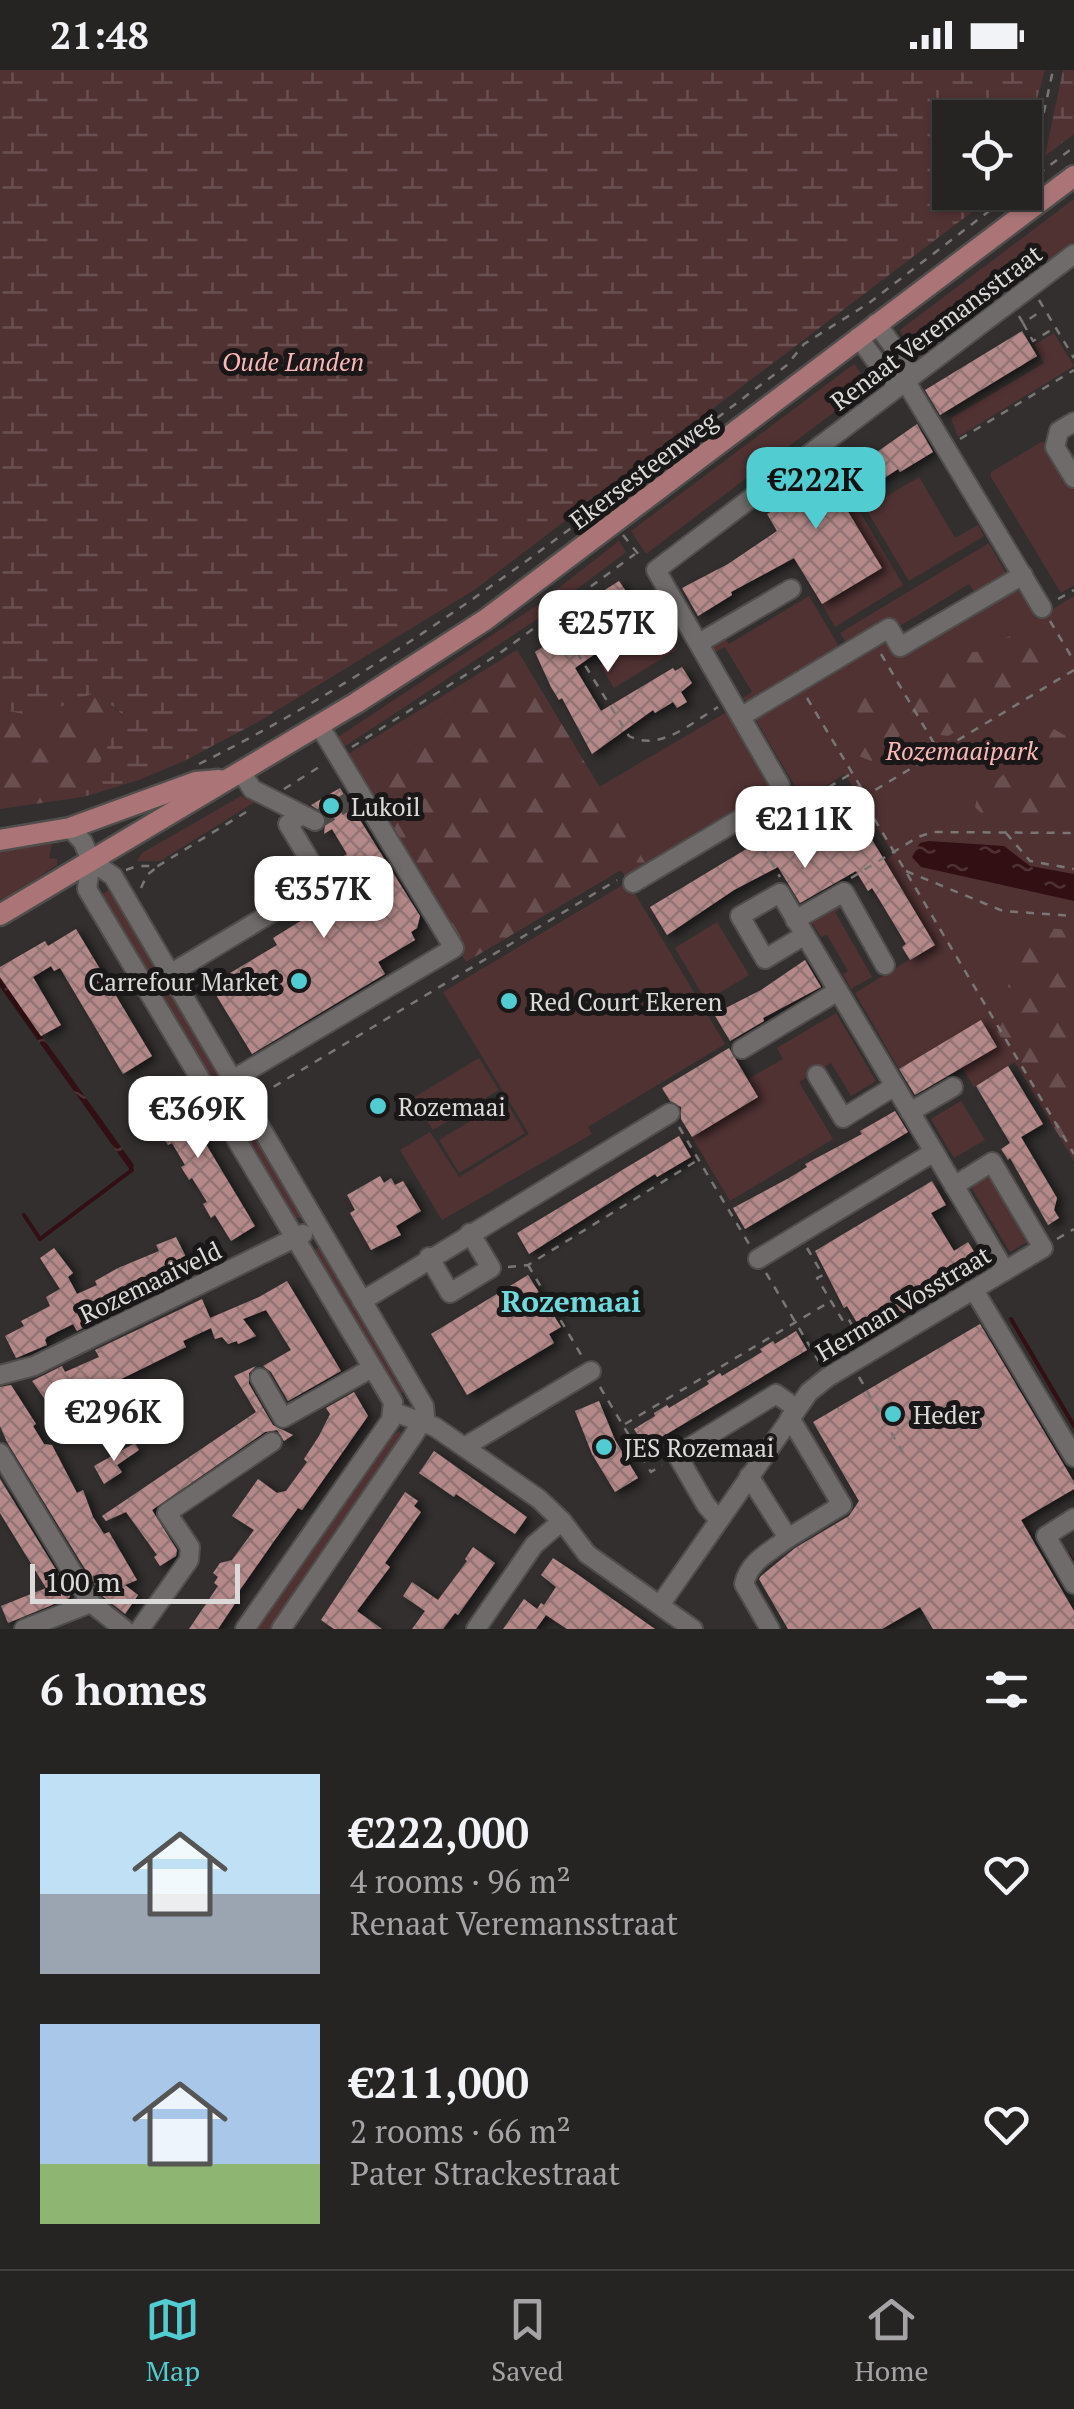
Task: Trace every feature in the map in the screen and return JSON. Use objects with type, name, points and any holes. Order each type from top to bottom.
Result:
[{"type":"main road","name":"Ekersesteenweg","points":[[0,915],[428,659],[1073,177]]},
{"type":"main road","name":"Ekersesteenweg","points":[[0,840],[70,828],[196,782],[235,775]]},
{"type":"street","name":"Renaat Veremansstraat","points":[[633,883],[779,792],[779,779],[656,570],[1074,254]]},
{"type":"street","points":[[876,323],[906,364],[906,382],[1042,608]]},
{"type":"street","points":[[858,336],[887,376],[906,382]]},
{"type":"street","points":[[1074,422],[1058,431],[1055,448],[1074,478]]},
{"type":"street","points":[[742,716],[889,628],[900,647],[1023,575]]},
{"type":"street","points":[[699,643],[791,589]]},
{"type":"street","points":[[232,1080],[454,948],[355,797],[338,756],[319,725]]},
{"type":"street","points":[[170,974],[311,889],[315,869],[288,824],[308,818],[252,789],[235,775]]},
{"type":"street","points":[[70,828],[83,842],[91,861],[87,889],[393,1402],[391,1420],[245,1629]]},
{"type":"street","points":[[91,861],[113,876],[424,1406],[422,1421],[282,1629]]},
{"type":"street","points":[[886,964],[844,892],[800,928],[765,959],[740,916],[780,893],[800,928],[1005,1270]]},
{"type":"street","points":[[742,1049],[838,991]]},
{"type":"street","points":[[817,1075],[843,1118],[895,1086]]},
{"type":"street","points":[[910,1112],[953,1087]]},
{"type":"street","points":[[362,1301],[670,1113]]},
{"type":"street","points":[[758,1259],[934,1152]]},
{"type":"street","points":[[954,1186],[992,1162],[1043,1248]]},
{"type":"street","name":"Rozemaaiveld","points":[[0,1375],[34,1366],[318,1225]]},
{"type":"street","points":[[429,1258],[450,1293],[492,1268],[470,1233]]},
{"type":"street","name":"Herman Vosstraat","points":[[660,1605],[809,1392],[1043,1248]]},
{"type":"street","points":[[974,1290],[1074,1457]]},
{"type":"street","points":[[260,1378],[283,1418],[372,1368]]},
{"type":"street","points":[[466,1446],[591,1371]]},
{"type":"street","points":[[719,1520],[677,1455],[776,1394],[793,1414],[842,1505],[755,1562],[745,1579],[744,1584],[770,1629]]},
{"type":"street","points":[[394,1412],[422,1421],[466,1446],[539,1498],[587,1554],[660,1605],[673,1623],[693,1629]]},
{"type":"street","points":[[140,1629],[189,1560],[190,1547],[167,1513],[272,1442]]},
{"type":"street","points":[[0,1453],[91,1603],[124,1629]]},
{"type":"street","points":[[749,1476],[788,1538]]},
{"type":"street","points":[[1074,1518],[1046,1536],[1074,1584]]},
{"type":"street","points":[[476,1629],[534,1545],[562,1521]]},
{"type":"street","points":[[24,1629],[91,1603]]},
{"type":"path","points":[[1042,115],[1052,70]]},
{"type":"path","points":[[1042,171],[1074,147]]},
{"type":"path","points":[[197,765],[306,708],[451,617],[787,365],[804,344],[870,303],[991,210]]},
{"type":"path","points":[[1023,215],[1024,210]]},
{"type":"path","points":[[1031,286],[1074,358]]},
{"type":"path","points":[[1023,322],[1045,309]]},
{"type":"path","points":[[1017,312],[1034,341],[1056,328]]},
{"type":"path","points":[[1068,348],[1074,344]]},
{"type":"path","points":[[946,448],[1074,370]]},
{"type":"path","points":[[113,876],[137,866],[158,866],[436,697],[636,554],[615,523]]},
{"type":"path","points":[[534,583],[630,736],[641,742],[666,738],[732,699]]},
{"type":"path","points":[[1074,590],[1042,608],[1074,661]]},
{"type":"path","points":[[871,639],[939,752]]},
{"type":"path","points":[[1074,670],[862,798],[1074,1154]]},
{"type":"path","points":[[798,683],[866,796]]},
{"type":"path","points":[[780,893],[782,880],[752,834],[852,773]]},
{"type":"path","points":[[844,892],[848,880],[918,837],[933,832],[1074,833]]},
{"type":"path","points":[[1005,832],[1030,861],[1074,868]]},
{"type":"path","points":[[905,870],[1003,911],[1074,916]]},
{"type":"path","points":[[246,1104],[616,880],[633,883]]},
{"type":"path","points":[[492,1268],[528,1265],[698,1160]]},
{"type":"path","points":[[1043,1248],[1074,1229]]},
{"type":"path","points":[[799,1234],[823,1275],[817,1278],[843,1321],[848,1318],[868,1353]]},
{"type":"path","points":[[624,1425],[831,1301]]},
{"type":"path","points":[[850,1364],[906,1458]]},
{"type":"green space","name":"Oude Landen","points":[[0,70],[1045,70],[1037,100],[932,100],[932,210],[975,210],[474,590],[258,722],[184,761],[83,797],[123,715],[96,692],[37,717],[0,709]]},
{"type":"green space","points":[[1063,70],[1074,70],[1074,134],[1045,156]]},
{"type":"green space","points":[[1074,199],[1074,242],[922,358],[910,353],[900,330]]},
{"type":"green space","points":[[1054,333],[1074,366],[958,437],[951,418],[1044,363],[1034,345]]},
{"type":"green space","points":[[854,364],[870,385],[646,554],[631,531]]},
{"type":"green space","points":[[1043,441],[1074,491],[1074,585],[1061,593],[991,477],[991,472]]},
{"type":"green space","points":[[919,477],[955,538],[978,525],[984,536],[909,581],[866,509]]},
{"type":"green space","points":[[857,507],[903,585],[835,627],[822,604],[881,568],[848,512]]},
{"type":"green space","points":[[619,541],[626,552],[557,604],[551,594]]},
{"type":"green space","points":[[989,543],[1006,573],[975,593],[969,584],[898,627],[891,618],[847,644],[840,633]]},
{"type":"green space","name":"Rozemaaipark","points":[[1016,585],[1036,619],[1074,596],[1074,1161],[1015,1062],[974,1087],[962,1068],[996,1047],[981,1021],[899,1069],[855,993],[935,944],[886,863],[893,854],[845,774],[803,800],[756,720],[887,639],[898,658]]},
{"type":"green space","points":[[809,596],[840,648],[750,702],[744,700],[752,692],[725,647],[715,652],[711,644],[722,635],[729,644]]},
{"type":"green space","points":[[539,604],[545,614],[341,749],[335,739]]},
{"type":"green space","points":[[662,626],[676,650],[614,688],[600,665]]},
{"type":"green space","points":[[1019,635],[1042,641],[1049,669],[1013,699],[948,736],[906,730],[891,752],[871,761],[856,755],[846,739],[865,693],[914,691],[916,678],[930,676],[950,655],[991,650],[1007,637]]},
{"type":"green space","points":[[517,650],[646,864],[625,877],[621,870],[466,962],[361,784],[426,739],[475,676]]},
{"type":"green space","points":[[475,676],[426,739],[361,784],[345,756]]},
{"type":"green space","points":[[96,692],[123,716],[83,797],[0,809],[0,709],[37,717]]},
{"type":"green space","points":[[730,710],[772,782],[771,789],[646,864],[599,787]]},
{"type":"green space","points":[[1049,726],[1074,741],[1074,815],[1036,820],[987,819],[975,807],[977,798],[1004,774],[1005,749],[1025,733]]},
{"type":"green space","points":[[241,796],[255,802],[160,861],[137,861],[142,853]]},
{"type":"green space","points":[[57,835],[59,844],[52,843],[49,858],[57,859],[57,865],[0,902],[0,846]]},
{"type":"green space","points":[[628,882],[725,1044],[588,1127],[592,1134],[442,1220],[400,1150],[430,1132],[459,1177],[529,1134],[443,992]]},
{"type":"green space","points":[[109,890],[302,1211],[300,1218],[293,1218],[99,896]]},
{"type":"green space","points":[[840,903],[843,907],[835,912],[872,977],[851,989],[843,974],[848,971],[827,935],[821,937],[810,920]]},
{"type":"green space","points":[[717,922],[749,975],[706,1001],[675,948]]},
{"type":"green space","points":[[1031,927],[1074,930],[1074,1161],[995,1028],[1020,948]]},
{"type":"green space","points":[[836,1013],[876,1081],[851,1096],[831,1063],[799,1082],[833,1139],[730,1201],[692,1137],[758,1097],[748,1079],[783,1059],[777,1048]]},
{"type":"green space","points":[[479,1058],[499,1090],[433,1130],[413,1098]]},
{"type":"green space","points":[[505,1100],[525,1133],[459,1173],[439,1140]]},
{"type":"green space","points":[[961,1101],[985,1140],[954,1158],[931,1119]]},
{"type":"green space","points":[[990,1173],[1030,1240],[1010,1252],[970,1185]]},
{"type":"green space","points":[[321,1247],[406,1385],[402,1393],[396,1393],[313,1254]]},
{"type":"green space","points":[[399,1431],[404,1437],[402,1442],[272,1629],[256,1629],[392,1436]]},
{"type":"water","points":[[920,843],[1004,846],[1030,866],[1074,874],[1074,901],[921,867],[912,857]]},
{"type":"water","points":[[0,978],[134,1165],[132,1173],[0,987]]},
{"type":"building","points":[[1022,331],[1037,356],[940,415],[925,390]]},
{"type":"building","points":[[917,424],[933,452],[900,472],[898,469],[844,505],[882,568],[822,604],[794,558],[731,592],[732,595],[698,616],[682,588],[728,564],[777,531],[767,514],[874,454]]},
{"type":"building","points":[[619,581],[634,603],[641,599],[651,615],[628,636],[613,645],[612,642],[575,668],[601,711],[673,668],[675,671],[682,667],[692,683],[681,692],[687,702],[677,708],[673,702],[655,713],[653,710],[592,754],[562,698],[559,700],[551,687],[535,652],[550,642],[555,650],[559,649],[613,613],[603,591]]},
{"type":"building","points":[[340,788],[420,916],[417,928],[411,932],[415,940],[378,962],[385,974],[252,1054],[210,985],[277,945],[273,938],[320,909],[324,916],[343,905],[326,876],[327,866],[347,854],[332,829],[324,834],[326,815],[311,805]]},
{"type":"building","points":[[843,791],[935,945],[910,960],[902,947],[906,944],[879,899],[872,888],[868,891],[856,871],[800,903],[778,867],[734,890],[667,935],[650,907]]},
{"type":"building","points":[[76,929],[152,1056],[123,1074],[60,968],[54,971],[51,966],[33,977],[61,1025],[41,1036],[0,977],[0,967],[45,941],[48,946]]},
{"type":"building","points":[[805,960],[821,987],[730,1041],[714,1014],[761,990]]},
{"type":"building","points":[[981,1020],[997,1047],[915,1095],[899,1069]]},
{"type":"building","points":[[729,1048],[758,1097],[692,1137],[681,1119],[681,1107],[670,1101],[662,1088]]},
{"type":"building","points":[[1008,1066],[1043,1124],[1021,1137],[1057,1198],[1054,1210],[1059,1218],[1048,1225],[1001,1149],[1010,1143],[976,1086]]},
{"type":"building","points":[[168,1081],[255,1226],[231,1241],[215,1215],[211,1218],[203,1204],[207,1202],[181,1167],[185,1165],[172,1143],[168,1145],[152,1120],[156,1117],[144,1096]]},
{"type":"building","points":[[895,1111],[908,1132],[745,1229],[733,1208],[789,1178],[807,1167],[805,1164],[862,1134],[860,1131]]},
{"type":"building","points":[[679,1136],[691,1157],[657,1177],[655,1174],[529,1254],[517,1233]]},
{"type":"building","points":[[380,1176],[384,1183],[391,1178],[395,1185],[403,1181],[421,1211],[396,1226],[401,1235],[371,1250],[350,1213],[355,1210],[347,1195]]},
{"type":"building","points":[[932,1181],[946,1205],[931,1213],[954,1251],[968,1242],[983,1266],[865,1336],[847,1306],[844,1308],[815,1251]]},
{"type":"building","points":[[176,1237],[194,1273],[77,1331],[73,1324],[47,1337],[47,1345],[16,1358],[5,1336],[24,1326],[21,1321],[50,1306],[46,1297],[60,1289],[40,1258],[54,1248],[73,1273],[68,1277],[77,1294],[97,1285],[95,1281],[118,1268],[159,1251],[156,1245]]},
{"type":"building","points":[[528,1275],[561,1327],[549,1334],[554,1343],[467,1395],[431,1334]]},
{"type":"building","points":[[287,1281],[341,1371],[288,1401],[271,1372],[263,1366],[291,1350],[266,1310],[243,1319],[256,1336],[228,1344],[222,1337],[215,1339],[211,1328],[183,1341],[186,1347],[105,1387],[107,1393],[58,1418],[32,1381],[62,1366],[65,1372],[99,1357],[95,1350],[202,1299],[210,1318]]},
{"type":"building","points":[[980,1324],[1074,1482],[1074,1489],[1021,1520],[1074,1611],[1074,1629],[933,1629],[920,1607],[882,1629],[788,1629],[759,1579],[795,1548],[849,1516],[859,1501],[813,1422]]},
{"type":"building","points":[[796,1331],[807,1350],[645,1447],[634,1429],[654,1413],[667,1405],[669,1408],[720,1373],[722,1376],[773,1341],[775,1344]]},
{"type":"building","points":[[256,1366],[249,1373],[249,1384],[273,1425],[293,1435],[284,1441],[277,1430],[265,1432],[152,1510],[177,1550],[176,1556],[160,1566],[154,1557],[157,1555],[126,1512],[106,1521],[102,1516],[256,1412],[234,1376]]},
{"type":"building","points":[[11,1385],[44,1444],[52,1445],[77,1493],[83,1490],[93,1517],[104,1534],[109,1532],[137,1580],[125,1585],[138,1595],[125,1614],[101,1595],[7,1442],[0,1426],[0,1387]]},
{"type":"building","points":[[354,1392],[368,1416],[302,1510],[298,1508],[274,1541],[218,1629],[189,1629],[218,1586],[214,1583],[218,1577],[213,1573],[220,1563],[232,1560],[254,1530],[232,1516],[258,1479],[277,1493],[286,1491],[307,1462],[304,1459],[330,1414],[326,1408]]},
{"type":"building","name":"JES Rozemaai","points":[[599,1401],[615,1440],[638,1478],[615,1492],[592,1454],[575,1411]]},
{"type":"building","points":[[135,1443],[139,1450],[117,1465],[122,1472],[104,1484],[94,1466]]},
{"type":"building","points":[[434,1451],[527,1517],[515,1534],[419,1473]]},
{"type":"building","points":[[0,1479],[71,1594],[8,1623],[1,1606],[46,1588],[0,1513]]},
{"type":"building","points":[[405,1492],[418,1501],[414,1506],[421,1512],[385,1563],[390,1567],[357,1611],[382,1629],[334,1629],[321,1620]]},
{"type":"building","points":[[473,1547],[495,1563],[458,1615],[455,1613],[443,1629],[412,1629],[425,1611],[403,1596],[412,1582],[438,1600]]},
{"type":"building","points":[[553,1558],[655,1629],[567,1629],[546,1615],[536,1629],[503,1629],[524,1599],[537,1609],[541,1603],[544,1605],[556,1587],[541,1575]]},
{"type":"waterway","points":[[24,1215],[40,1239],[132,1170]]},
{"type":"waterway","points":[[1011,1319],[1074,1426]]},
{"type":"waterway","points":[[1068,1554],[1074,1564]]},
{"type":"tunnel","points":[[315,821],[349,801]]},
{"type":"place","name":"Lukoil","points":[[331,806]]},
{"type":"place","name":"Carrefour Market","points":[[299,981]]},
{"type":"place","name":"Red Court Ekeren","points":[[509,1001]]},
{"type":"place","name":"Rozemaai","points":[[378,1106]]},
{"type":"place","name":"Heder","points":[[893,1414]]},
{"type":"place","name":"JES Rozemaai","points":[[604,1447]]},
{"type":"district","name":"Rozemaai","points":[[571,1301]]}]
